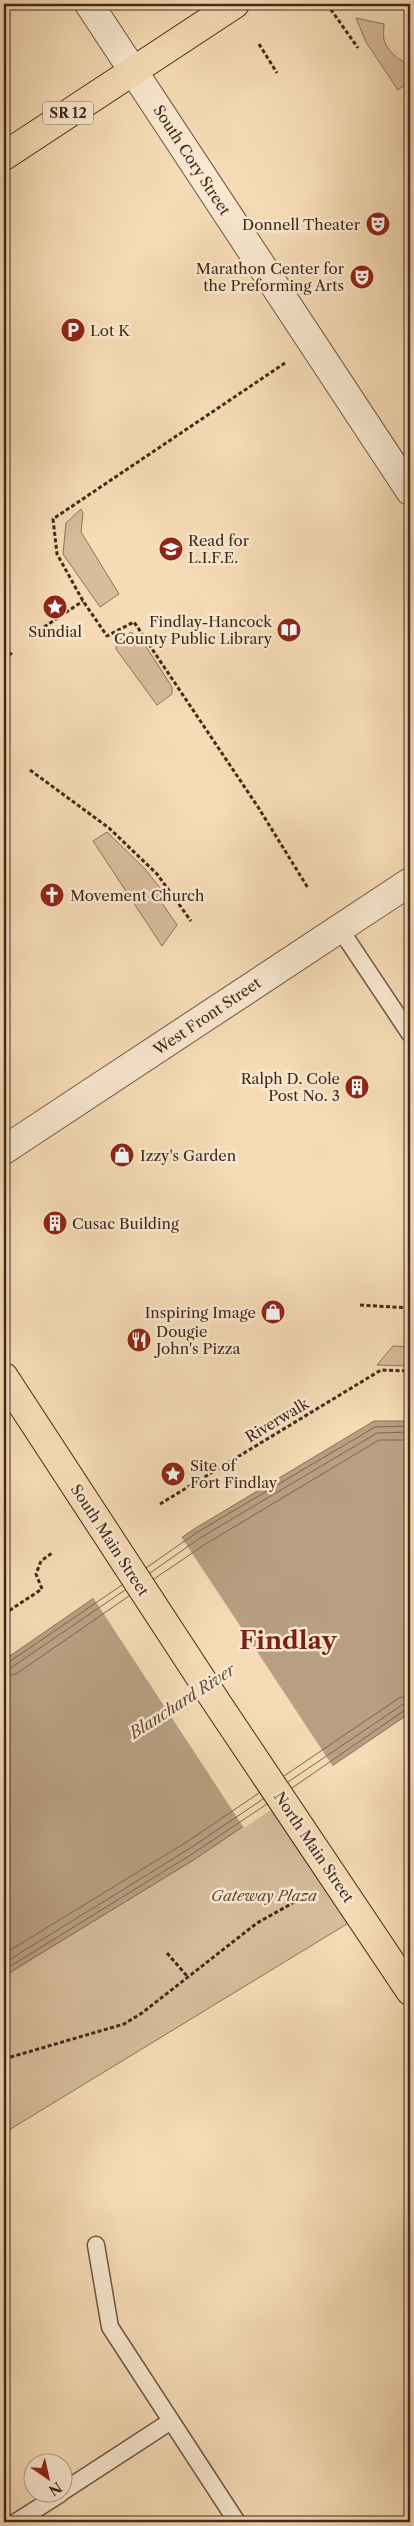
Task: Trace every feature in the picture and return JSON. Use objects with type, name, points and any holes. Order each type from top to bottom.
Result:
[{"type":"highway","name":"SR 12","points":[[4,156],[235,4]]},
{"type":"highway","name":"South Main Street","points":[[4,1377],[217,1703]]},
{"type":"highway","name":"North Main Street","points":[[217,1703],[410,1991]]},
{"type":"street","name":"South Cory Street","points":[[89,4],[410,491]]},
{"type":"street","name":"West Front Street","points":[[4,1150],[410,882]]},
{"type":"lane","points":[[340,928],[410,1034]]},
{"type":"lane","points":[[96,2245],[110,2328],[237,2522]]},
{"type":"lane","points":[[72,2486],[171,2421]]},
{"type":"lane","points":[[16,2522],[44,2504]]},
{"type":"path","points":[[327,4],[358,48]]},
{"type":"path","points":[[259,44],[277,73]]},
{"type":"path","points":[[308,888],[258,807],[134,622],[107,636],[83,601],[57,554],[53,519],[313,344]]},
{"type":"path","points":[[44,627],[83,601]]},
{"type":"path","points":[[4,658],[12,653]]},
{"type":"path","points":[[30,770],[109,828],[157,874],[191,921]]},
{"type":"path","points":[[360,1305],[410,1308]]},
{"type":"path","name":"Riverwalk","points":[[160,1504],[381,1370],[410,1371]]},
{"type":"path","points":[[4,1614],[42,1589],[36,1574],[41,1561],[52,1553]]},
{"type":"path","points":[[4,2058],[124,2024],[142,2013],[257,1923],[336,1878]]},
{"type":"path","points":[[167,1953],[187,1976]]},
{"type":"green space","points":[[356,18],[384,24],[384,40],[388,48],[402,61],[410,63],[410,81],[398,90],[366,42]]},
{"type":"green space","points":[[81,509],[83,513],[81,532],[119,594],[100,607],[63,554],[66,523]]},
{"type":"green space","points":[[131,632],[143,642],[172,687],[172,694],[157,705],[116,649],[117,642]]},
{"type":"green space","points":[[107,832],[144,868],[166,895],[160,900],[177,925],[162,946],[93,841]]},
{"type":"green space","points":[[393,1346],[410,1347],[410,1366],[377,1365]]},
{"type":"green space","name":"Gateway Plaza","points":[[273,1806],[360,1916],[4,2133],[4,1976],[195,1859]]},
{"type":"water","name":"Blanchard River","points":[[374,1421],[410,1421],[410,1713],[195,1859],[4,1976],[4,1660],[194,1529]]},
{"type":"pier","points":[[180,1535],[334,1768],[244,1828],[92,1596]]},
{"type":"place","name":"Donnell Theater","points":[[378,224]]},
{"type":"place","name":"Marathon Center for the Preforming Arts","points":[[362,277]]},
{"type":"place","name":"Lot K","points":[[73,330]]},
{"type":"place","name":"Read for L.I.F.E.","points":[[171,549]]},
{"type":"place","name":"Sundial","points":[[55,607]]},
{"type":"place","name":"Findlay-Hancock County Public Library","points":[[289,630]]},
{"type":"place","name":"Movement Church","points":[[52,895]]},
{"type":"place","name":"Ralph D. Cole Post No. 3","points":[[357,1087]]},
{"type":"place","name":"Izzy's Garden","points":[[122,1155]]},
{"type":"place","name":"Cusac Building","points":[[55,1223]]},
{"type":"place","name":"Inspiring Image","points":[[273,1312]]},
{"type":"place","name":"Dougie John's Pizza","points":[[139,1340]]},
{"type":"place","name":"Site of Fort Findlay","points":[[173,1474]]},
{"type":"district","name":"Findlay","points":[[288,1640]]}]
